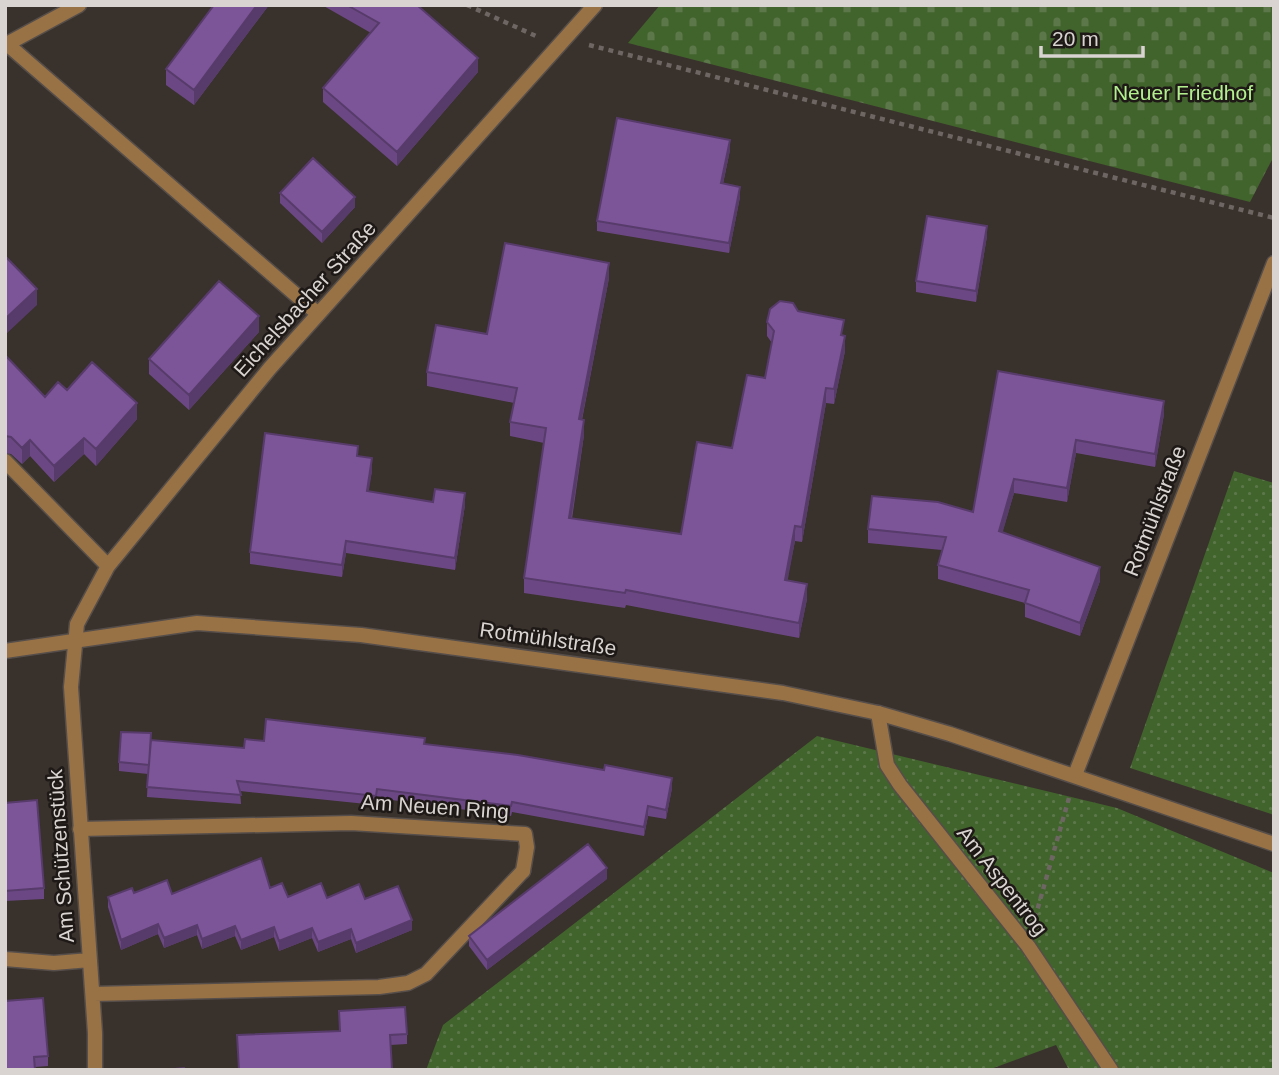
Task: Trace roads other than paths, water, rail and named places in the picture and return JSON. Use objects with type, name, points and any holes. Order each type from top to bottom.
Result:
[{"type":"street","points":[[79,5],[6,45],[318,314]]},
{"type":"street","name":"Eichelsbacher Straße","points":[[75,639],[82,610],[108,566],[318,314],[566,40],[594,5]]},
{"type":"street","name":"Rotmühlstraße","points":[[1075,775],[1274,263]]},
{"type":"street","points":[[5,461],[108,566]]},
{"type":"street","name":"Rotmühlstraße","points":[[5,651],[197,623],[349,634],[783,693],[878,713],[1075,775],[1274,844]]},
{"type":"street","name":"Am Schützenstück","points":[[75,639],[71,687],[93,994],[95,1070]]},
{"type":"street","name":"Am Aspentrog","points":[[878,713],[887,765],[900,785],[1028,946],[1111,1070]]},
{"type":"street","name":"Am Neuen Ring","points":[[80,829],[351,823],[525,834],[527,847],[523,871],[426,974],[408,983],[379,987],[93,994]]},
{"type":"street","points":[[5,959],[54,963],[90,960]]},
{"type":"park label","name":"Neuer Friedhof","points":[[1183,93]]}]
